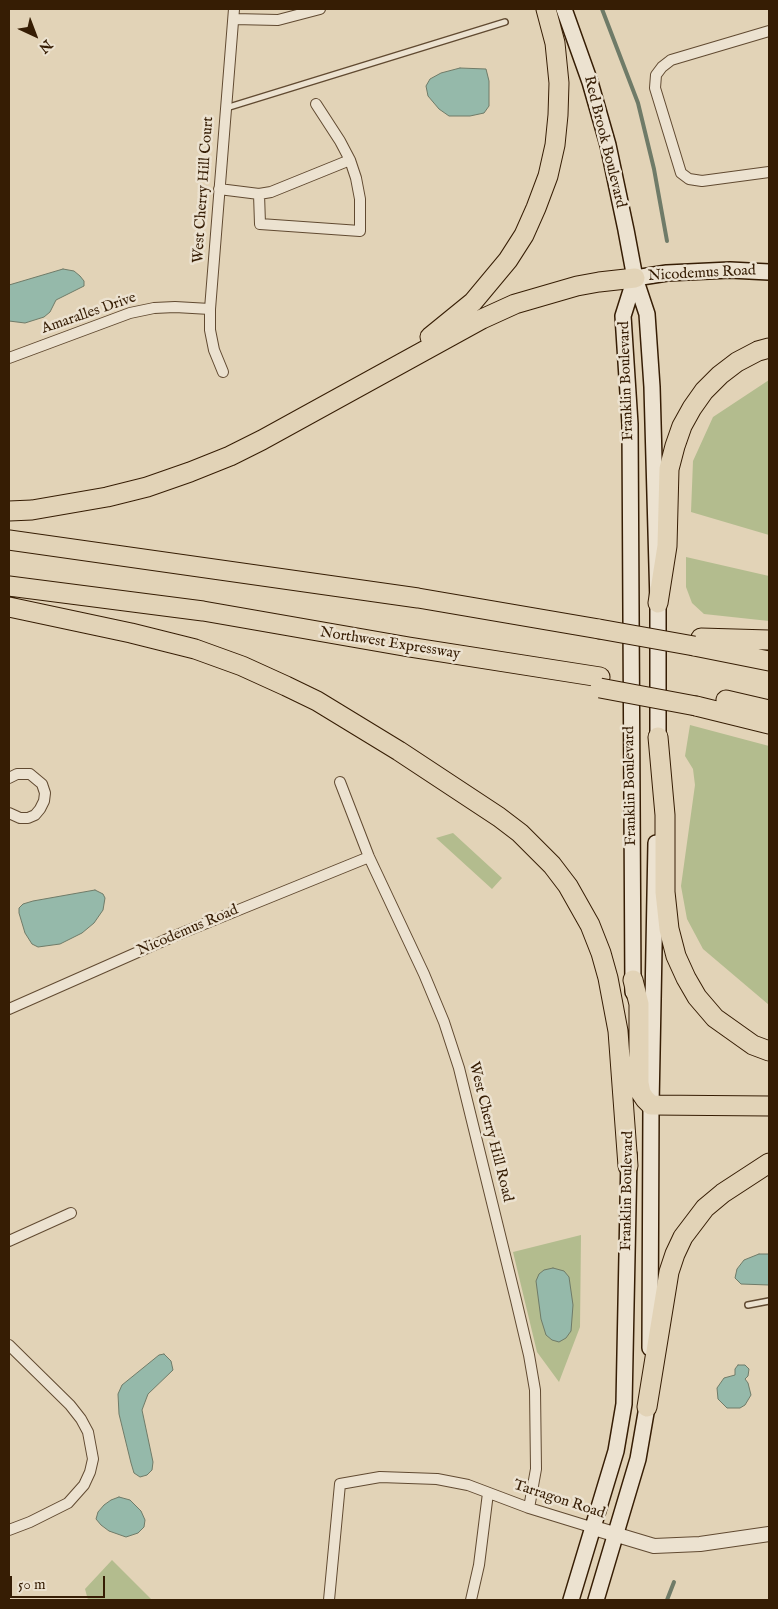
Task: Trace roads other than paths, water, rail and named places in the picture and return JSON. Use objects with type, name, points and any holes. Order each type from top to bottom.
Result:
[{"type":"highway","points":[[359,386],[426,340],[473,302],[508,260],[524,235],[548,176],[555,145],[558,115],[559,83],[554,43],[546,9]]},
{"type":"highway","points":[[9,511],[32,510],[107,497],[147,487],[190,472],[230,456],[298,422],[359,386],[482,319],[515,304],[577,286],[635,278]]},
{"type":"highway","points":[[658,603],[666,546],[669,469],[682,426],[704,391],[720,375],[737,362],[758,351],[769,348]]},
{"type":"highway","points":[[9,540],[408,596],[641,636],[694,642],[769,661]]},
{"type":"highway","name":"Northwest Expressway","points":[[9,586],[203,612],[409,647],[696,700],[769,710]]},
{"type":"highway","points":[[9,608],[131,633],[195,650],[242,666],[317,701],[399,751],[520,833],[552,865],[568,886],[586,916],[601,953],[608,978],[618,1031],[628,1166]]},
{"type":"highway","points":[[694,642],[769,640]]},
{"type":"highway","points":[[696,700],[769,724]]},
{"type":"highway","points":[[658,737],[665,815],[665,892],[669,929],[676,956],[697,998],[715,1018],[753,1045],[769,1051]]},
{"type":"highway","points":[[633,980],[639,1004],[640,1093],[651,1105],[769,1106]]},
{"type":"highway","points":[[648,1407],[669,1272],[683,1237],[705,1208],[723,1193],[769,1163]]},
{"type":"main road","name":"Red Brook Boulevard","points":[[564,9],[590,82],[608,145],[635,278]]},
{"type":"main road","name":"Nicodemus Road","points":[[635,278],[667,273],[730,270],[769,272]]},
{"type":"main road","name":"Franklin Boulevard","points":[[596,1600],[638,1459],[648,1407],[650,1342],[651,1105],[658,737],[658,603],[652,387],[647,314],[635,278]]},
{"type":"main road","name":"Franklin Boulevard","points":[[571,1600],[616,1451],[624,1404],[633,980],[630,424],[623,316],[635,278]]},
{"type":"street","points":[[234,14],[278,20],[320,9]]},
{"type":"street","name":"West Cherry Hill Court","points":[[223,372],[214,350],[210,330],[210,309],[234,14]]},
{"type":"street","points":[[769,31],[671,60],[656,75],[655,88],[681,173],[690,179],[702,181],[769,172]]},
{"type":"street","points":[[259,194],[260,224],[360,231],[360,199],[350,160],[316,104]]},
{"type":"street","points":[[219,189],[259,194],[289,186],[350,160]]},
{"type":"street","name":"Amaralles Drive","points":[[9,358],[130,313],[175,306],[210,309]]},
{"type":"street","points":[[9,778],[17,774],[30,774],[42,784],[45,793],[40,809],[34,815],[28,818],[20,818],[9,813]]},
{"type":"street","name":"West Cherry Hill Road","points":[[340,782],[369,857],[424,974],[444,1022],[458,1068],[516,1300],[535,1390],[536,1469],[530,1508]]},
{"type":"street","name":"Nicodemus Road","points":[[9,1009],[172,937],[369,857]]},
{"type":"street","points":[[9,1241],[72,1213]]},
{"type":"street","points":[[9,1345],[81,1419],[88,1432],[93,1459],[84,1486],[68,1503],[9,1530]]},
{"type":"street","name":"Tarragon Road","points":[[329,1600],[340,1484],[380,1477],[403,1477],[468,1485],[530,1508],[616,1536],[654,1546],[700,1544],[769,1534]]},
{"type":"street","points":[[471,1600],[479,1565],[488,1492]]},
{"type":"lane","points":[[225,108],[505,22]]},
{"type":"lane","points":[[748,1305],[769,1301]]},
{"type":"waterway","points":[[602,9],[638,103],[654,169],[667,241]]},
{"type":"waterway","points":[[667,1600],[674,1582]]}]
